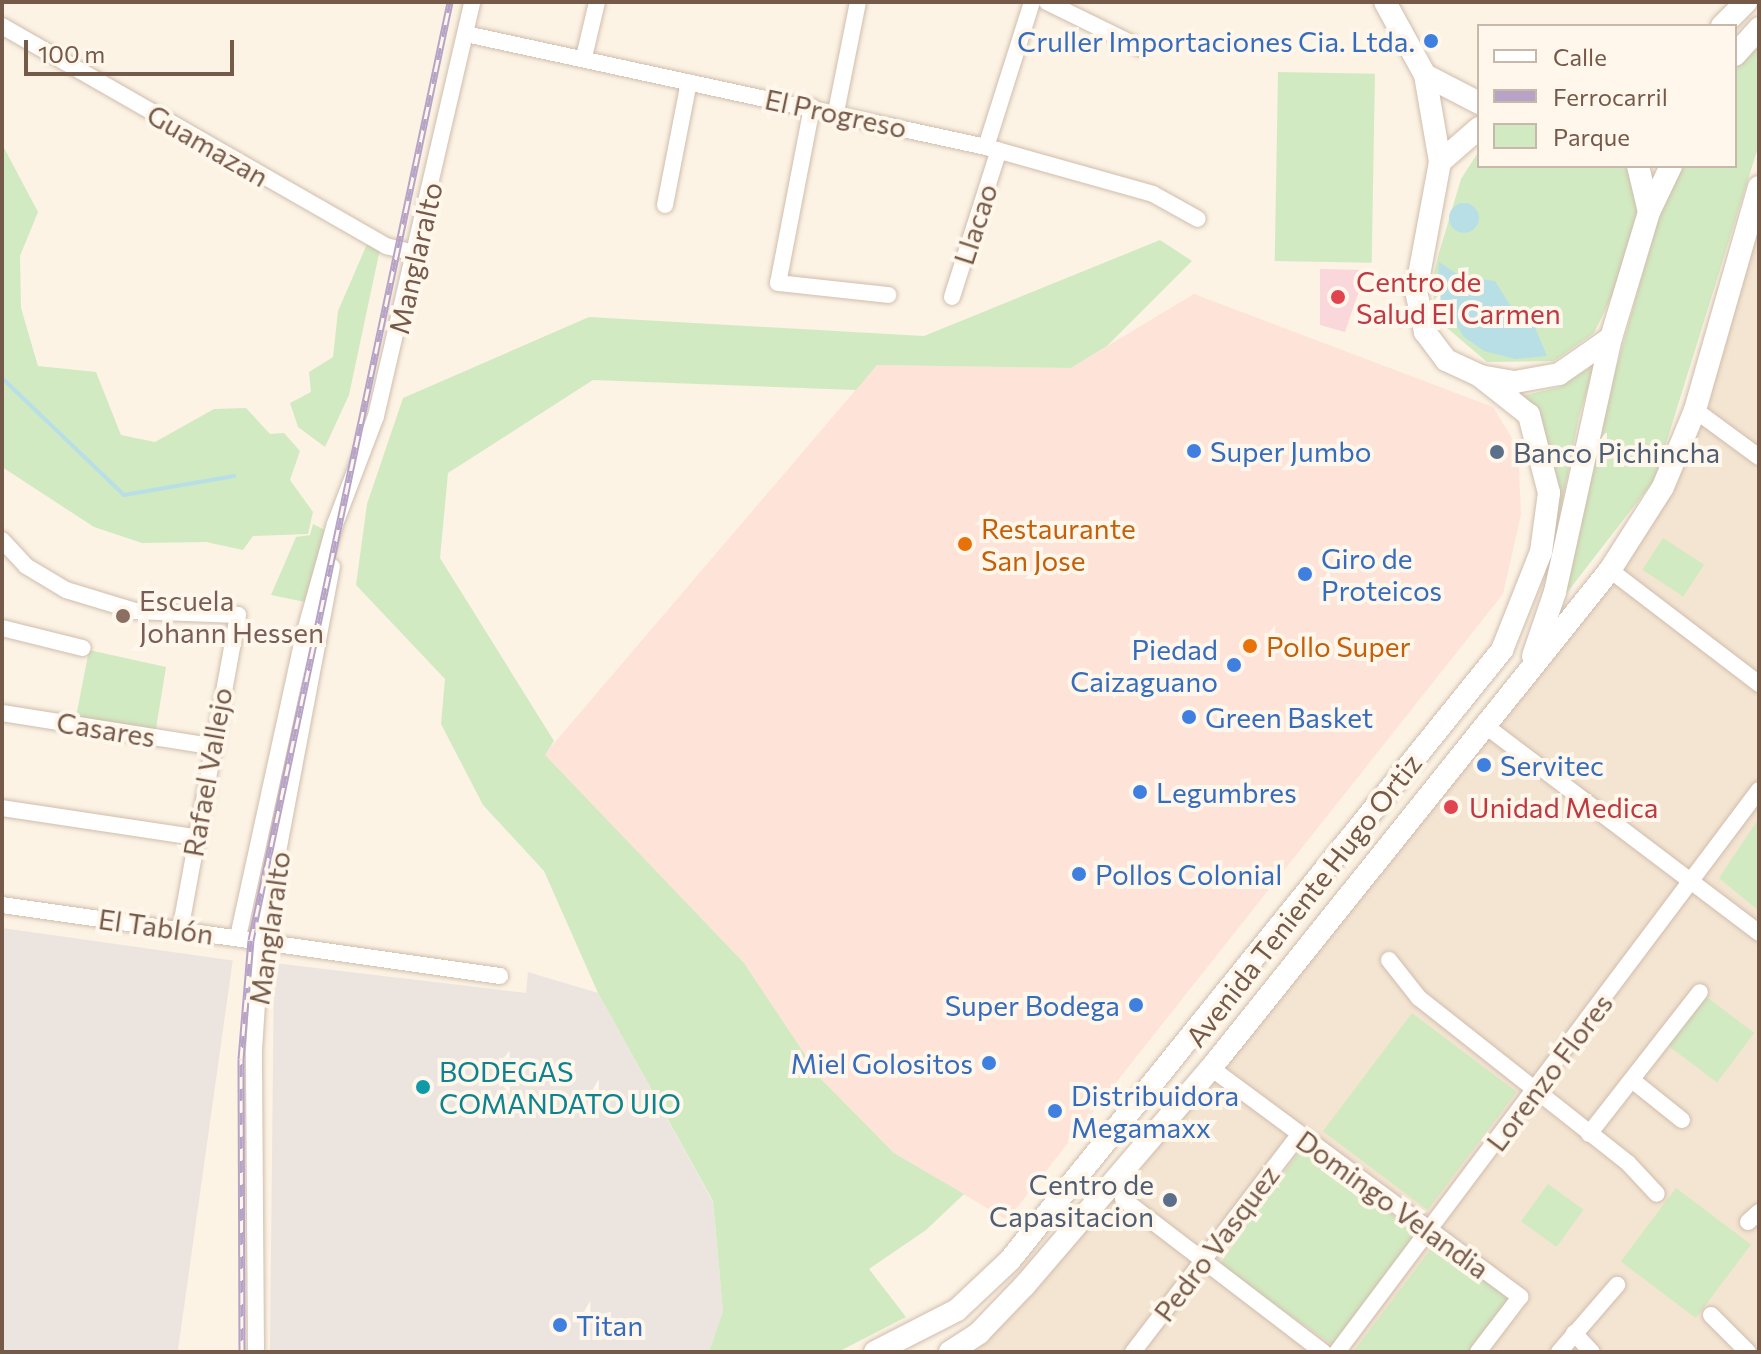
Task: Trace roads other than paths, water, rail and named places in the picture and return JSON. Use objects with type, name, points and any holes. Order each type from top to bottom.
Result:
[{"type":"main road","points":[[1385,2],[1425,75],[1440,162],[1416,291],[1418,314],[1446,360],[1480,376],[1515,382],[1559,374],[1611,338]]},
{"type":"main road","points":[[1724,24],[1746,2]]},
{"type":"main road","points":[[1737,53],[1759,28]]},
{"type":"main road","points":[[1425,75],[1477,102]]},
{"type":"main road","points":[[1440,162],[1477,130]]},
{"type":"main road","points":[[1638,168],[1649,212]]},
{"type":"main road","points":[[1649,212],[1670,168]]},
{"type":"main road","name":"Avenida Teniente Hugo Ortiz","points":[[950,1352],[979,1333],[1025,1285],[1211,1068],[1610,570],[1663,487],[1695,410],[1759,187]]},
{"type":"main road","name":"Avenida Teniente Hugo Ortiz","points":[[1525,676],[1555,592],[1611,338],[1649,212]]},
{"type":"main road","name":"Avenida Teniente Hugo Ortiz","points":[[875,1352],[957,1310],[1010,1260],[1502,650],[1541,552],[1549,493],[1529,415],[1480,376]]},
{"type":"street","name":"Manglaralto","points":[[238,937],[304,635],[417,254],[472,2]]},
{"type":"street","points":[[584,57],[597,2]]},
{"type":"street","points":[[836,112],[858,2]]},
{"type":"street","name":"Llacao","points":[[952,297],[1032,2]]},
{"type":"street","points":[[1047,2],[1141,48]]},
{"type":"street","name":"Guamazan","points":[[2,26],[386,246],[417,254]]},
{"type":"street","name":"El Progreso","points":[[466,34],[584,57],[992,148],[1153,194],[1198,219]]},
{"type":"street","points":[[665,205],[689,82]]},
{"type":"street","points":[[812,107],[778,283],[888,295]]},
{"type":"street","points":[[1695,410],[1759,457]]},
{"type":"street","name":"Manglaralto","points":[[256,1352],[254,1050],[261,942],[343,511]]},
{"type":"street","name":"Rafael Vallejo","points":[[2,540],[26,566],[66,590],[135,611],[238,615],[210,746],[180,930]]},
{"type":"street","points":[[1610,570],[1759,684]]},
{"type":"street","points":[[2,628],[83,648]]},
{"type":"street","name":"Casares","points":[[2,713],[210,746]]},
{"type":"street","points":[[1487,727],[1759,933]]},
{"type":"street","name":"Lorenzo Flores","points":[[1337,1352],[1693,882],[1759,790]]},
{"type":"street","points":[[2,808],[194,837]]},
{"type":"street","name":"El Tablón","points":[[2,905],[500,976]]},
{"type":"street","points":[[1389,960],[1419,998],[1589,1134],[1657,1194]]},
{"type":"street","points":[[1589,1134],[1700,992]]},
{"type":"street","name":"Domingo Velandia","points":[[1211,1068],[1520,1297],[1478,1352]]},
{"type":"street","points":[[1632,1080],[1682,1120]]},
{"type":"street","name":"Pedro Vasquez","points":[[1133,1352],[1299,1135]]},
{"type":"street","points":[[1123,1199],[1323,1352]]},
{"type":"street","points":[[1559,1352],[1617,1285]]},
{"type":"street","points":[[1711,1315],[1748,1352]]},
{"type":"street","points":[[1574,1333],[1592,1352]]},
{"type":"water","points":[[1464,203],[1475,207],[1479,218],[1475,229],[1464,233],[1453,229],[1449,218],[1453,207]]},
{"type":"water","points":[[1439,262],[1460,276],[1495,281],[1510,305],[1529,313],[1547,356],[1515,359],[1484,351],[1464,337],[1437,293]]},
{"type":"waterway","points":[[2,378],[124,495],[234,476]]},
{"type":"railway","points":[[242,1352],[241,1059],[251,940],[450,2]]},
{"type":"place","name":"Cruller Importaciones Cia. Ltda.","points":[[1431,41]]},
{"type":"place","name":"Centro de Salud El Carmen","points":[[1338,297]]},
{"type":"place","name":"Super Jumbo","points":[[1194,451]]},
{"type":"place","name":"Banco Pichincha","points":[[1497,452]]},
{"type":"place","name":"Restaurante San Jose","points":[[965,544]]},
{"type":"place","name":"Giro de Proteicos","points":[[1305,574]]},
{"type":"place","name":"Escuela Johann Hessen","points":[[123,616]]},
{"type":"place","name":"Pollo Super","points":[[1250,646]]},
{"type":"place","name":"Piedad Caizaguano","points":[[1234,665]]},
{"type":"place","name":"Green Basket","points":[[1189,717]]},
{"type":"place","name":"Servitec","points":[[1484,765]]},
{"type":"place","name":"Legumbres","points":[[1140,792]]},
{"type":"place","name":"Unidad Medica","points":[[1451,807]]},
{"type":"place","name":"Pollos Colonial","points":[[1079,874]]},
{"type":"place","name":"Super Bodega","points":[[1136,1005]]},
{"type":"place","name":"Miel Golositos","points":[[989,1063]]},
{"type":"place","name":"BODEGAS COMANDATO UIO","points":[[423,1087]]},
{"type":"place","name":"Distribuidora Megamaxx","points":[[1055,1111]]},
{"type":"place","name":"Centro de Capasitacion","points":[[1170,1200]]},
{"type":"place","name":"Titan","points":[[560,1325]]}]
